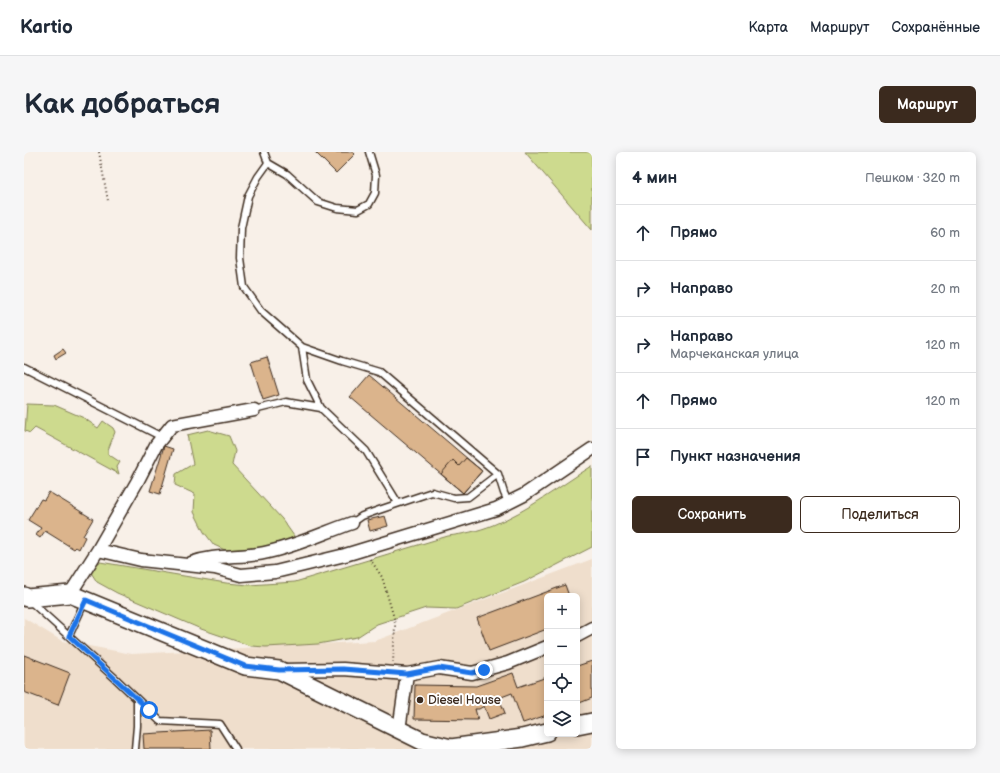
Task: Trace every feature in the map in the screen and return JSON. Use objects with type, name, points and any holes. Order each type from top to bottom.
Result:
[{"type":"street","points":[[70,594],[98,550],[137,482],[156,444],[172,425],[254,410]]},
{"type":"street","points":[[98,550],[141,560],[215,568],[241,575],[264,574],[337,557],[451,524],[508,504],[524,495],[592,449]]},
{"type":"street","points":[[188,564],[202,559],[250,556],[283,549],[352,523]]},
{"type":"street","points":[[26,597],[70,594],[245,666],[279,670],[343,669],[407,674],[439,668],[472,673],[508,663],[544,648]]},
{"type":"street","points":[[580,634],[592,628]]},
{"type":"street","points":[[279,670],[422,741],[451,748],[522,738],[544,733]]},
{"type":"street","points":[[399,730],[407,674]]},
{"type":"street","points":[[580,724],[592,722]]},
{"type":"lane","points":[[264,152],[268,163],[287,174],[318,202],[337,208],[358,210],[369,204],[375,193],[376,175],[369,152]]},
{"type":"lane","points":[[268,163],[258,177],[248,196],[241,228],[240,258],[244,287],[261,311],[302,347],[379,372],[498,474],[508,504]]},
{"type":"lane","points":[[302,347],[307,380],[321,408],[366,452],[398,504]]},
{"type":"lane","points":[[24,367],[162,437]]},
{"type":"lane","points":[[254,410],[286,402],[321,408]]},
{"type":"lane","points":[[352,523],[362,516],[432,492],[454,498],[468,497],[498,474]]},
{"type":"lane","points":[[26,597],[160,721],[220,724],[236,749]]},
{"type":"lane","points":[[69,636],[86,600]]},
{"type":"lane","points":[[135,749],[137,699]]},
{"type":"path","points":[[99,152],[108,201]]},
{"type":"path","points":[[362,549],[382,576],[389,598],[395,626],[393,673]]},
{"type":"shaded area","points":[[592,559],[592,749],[24,749],[24,618],[62,641],[132,654],[375,641]]},
{"type":"green space","points":[[525,152],[592,152],[592,230]]},
{"type":"green space","points":[[27,404],[54,405],[84,418],[98,428],[103,421],[113,428],[115,432],[108,450],[108,454],[120,462],[117,467],[119,474],[35,428],[30,433],[25,431]]},
{"type":"green space","points":[[208,430],[229,436],[235,451],[232,465],[282,519],[294,536],[289,540],[268,547],[225,550],[214,545],[204,532],[194,512],[195,494],[175,485],[176,474],[193,464],[187,435]]},
{"type":"green space","points":[[592,466],[592,547],[524,582],[456,609],[426,608],[377,624],[357,637],[318,644],[266,647],[251,646],[201,629],[117,593],[97,582],[90,571],[93,566],[100,562],[226,583],[249,585],[295,582],[448,536],[471,532],[493,525],[519,513]]},
{"type":"building","points":[[315,152],[353,152],[355,154],[336,173]]},
{"type":"building","points":[[63,349],[66,353],[56,359],[54,355]]},
{"type":"building","points":[[267,357],[279,395],[263,400],[251,362]]},
{"type":"building","points":[[369,375],[482,471],[463,493],[350,397]]},
{"type":"building","points":[[164,446],[173,449],[160,494],[150,491]]},
{"type":"building","points":[[466,458],[482,471],[463,493],[441,474],[453,460],[459,466]]},
{"type":"building","points":[[49,492],[93,519],[83,536],[85,537],[79,549],[76,547],[74,549],[45,531],[40,538],[36,535],[41,528],[28,520],[41,499],[44,500]]},
{"type":"building","points":[[385,516],[388,526],[370,531],[367,520]]},
{"type":"building","points":[[565,585],[568,593],[544,593],[544,630],[489,651],[477,618]]},
{"type":"building","points":[[24,655],[70,673],[58,705],[24,692]]},
{"type":"building","points":[[592,661],[592,698],[580,703],[580,701],[580,665]]},
{"type":"building","points":[[513,673],[518,687],[544,678],[544,716],[523,723],[512,693],[499,698],[505,713],[489,719],[484,706],[479,709],[475,709],[478,720],[414,719],[415,685],[476,686]]},
{"type":"building","points":[[210,730],[211,749],[144,749],[143,734]]},
{"type":"place","name":"Diesel House","points":[[420,700]]},
{"type":"route","points":[[149,710],[69,636],[86,600],[245,666],[279,670],[343,669],[407,674],[439,668],[456,672],[472,673],[484,670]]}]
